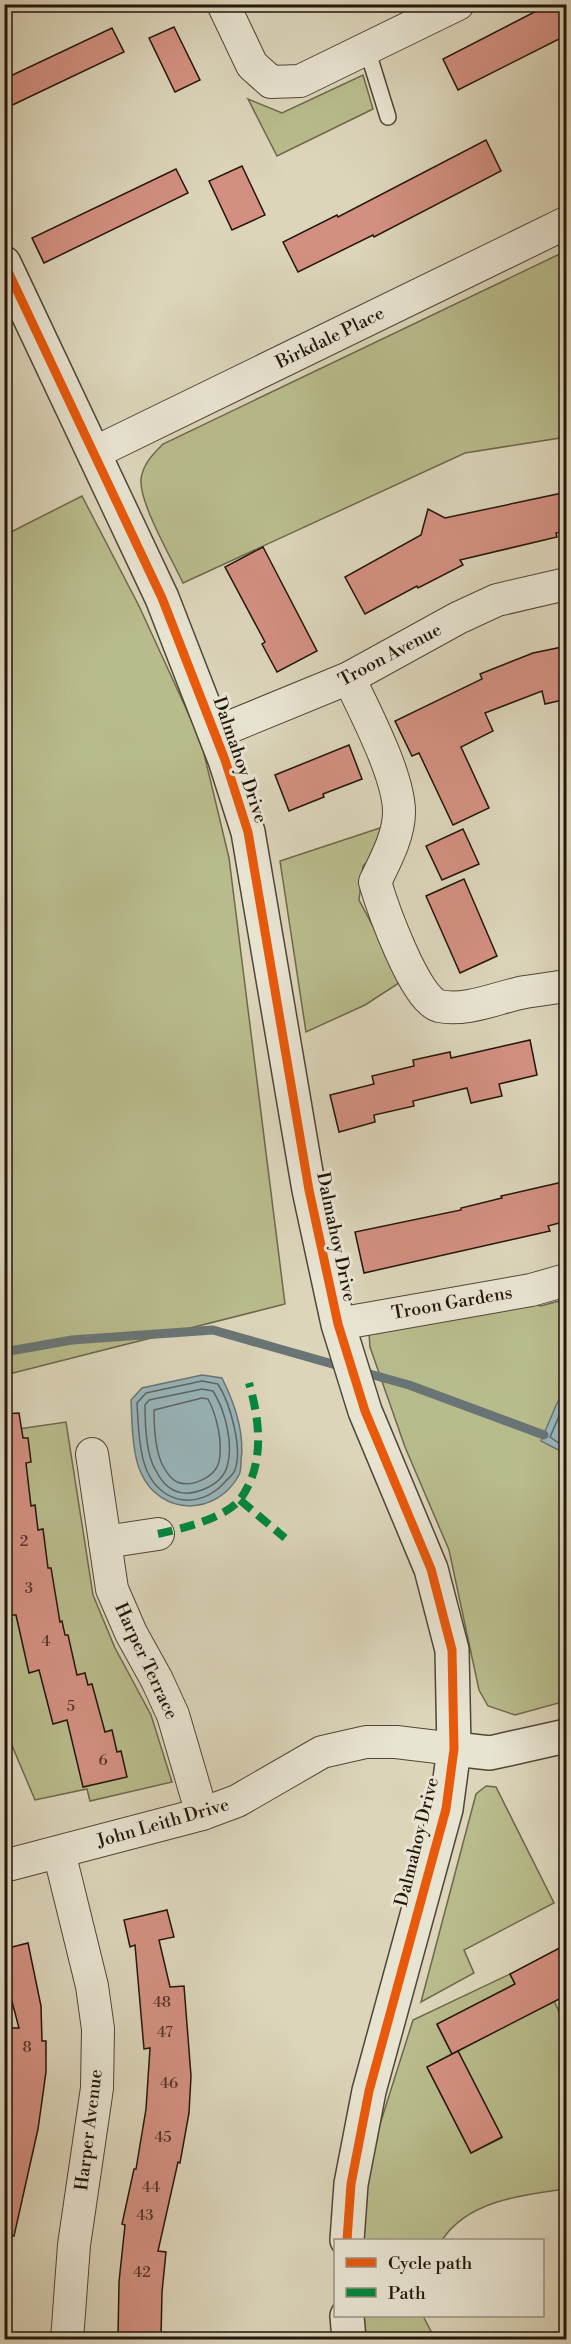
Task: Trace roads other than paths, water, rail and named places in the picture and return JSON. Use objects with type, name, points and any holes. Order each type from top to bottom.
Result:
[{"type":"street","points":[[223,4],[252,65],[271,82],[300,81],[458,4]]},
{"type":"street","name":"Birkdale Place","points":[[94,453],[567,223]]},
{"type":"street","name":"Dalmahoy Drive","points":[[8,277],[162,598],[215,733],[248,832],[309,1190],[338,1324],[365,1411],[431,1569],[452,1650],[454,1749],[446,1809],[369,2091],[351,2184],[347,2239]]},
{"type":"street","name":"Troon Avenue","points":[[215,733],[349,678],[458,618],[496,600],[567,584]]},
{"type":"street","points":[[349,678],[394,780],[399,813],[391,848],[375,882],[381,903],[421,992],[436,1006],[455,1008],[525,992],[567,986]]},
{"type":"street","name":"Troon Gardens","points":[[338,1324],[531,1290],[567,1280]]},
{"type":"street","name":"Harper Terrace","points":[[92,1454],[112,1589],[131,1633],[173,1715],[202,1814]]},
{"type":"street","points":[[105,1542],[158,1534]]},
{"type":"street","points":[[454,1749],[490,1753],[567,1736]]},
{"type":"street","name":"John Leith Drive","points":[[4,1866],[202,1814],[237,1801],[322,1752],[366,1742],[396,1742],[454,1749]]},
{"type":"street","name":"Harper Avenue","points":[[59,1852],[92,1986],[98,2029],[97,2088],[74,2246],[67,2340]]},
{"type":"street","points":[[347,2317],[349,2340]]},
{"type":"lane","points":[[367,49],[388,117]]},
{"type":"water","points":[[202,1375],[222,1378],[231,1398],[242,1439],[240,1472],[229,1488],[217,1498],[204,1504],[189,1506],[175,1504],[162,1498],[150,1487],[141,1473],[134,1447],[131,1400],[142,1388]]},
{"type":"water","points":[[566,1388],[566,1454],[541,1441]]},
{"type":"waterway","points":[[4,1352],[72,1340],[213,1330],[343,1367]]},
{"type":"waterway","points":[[359,1371],[409,1385],[544,1435]]}]
